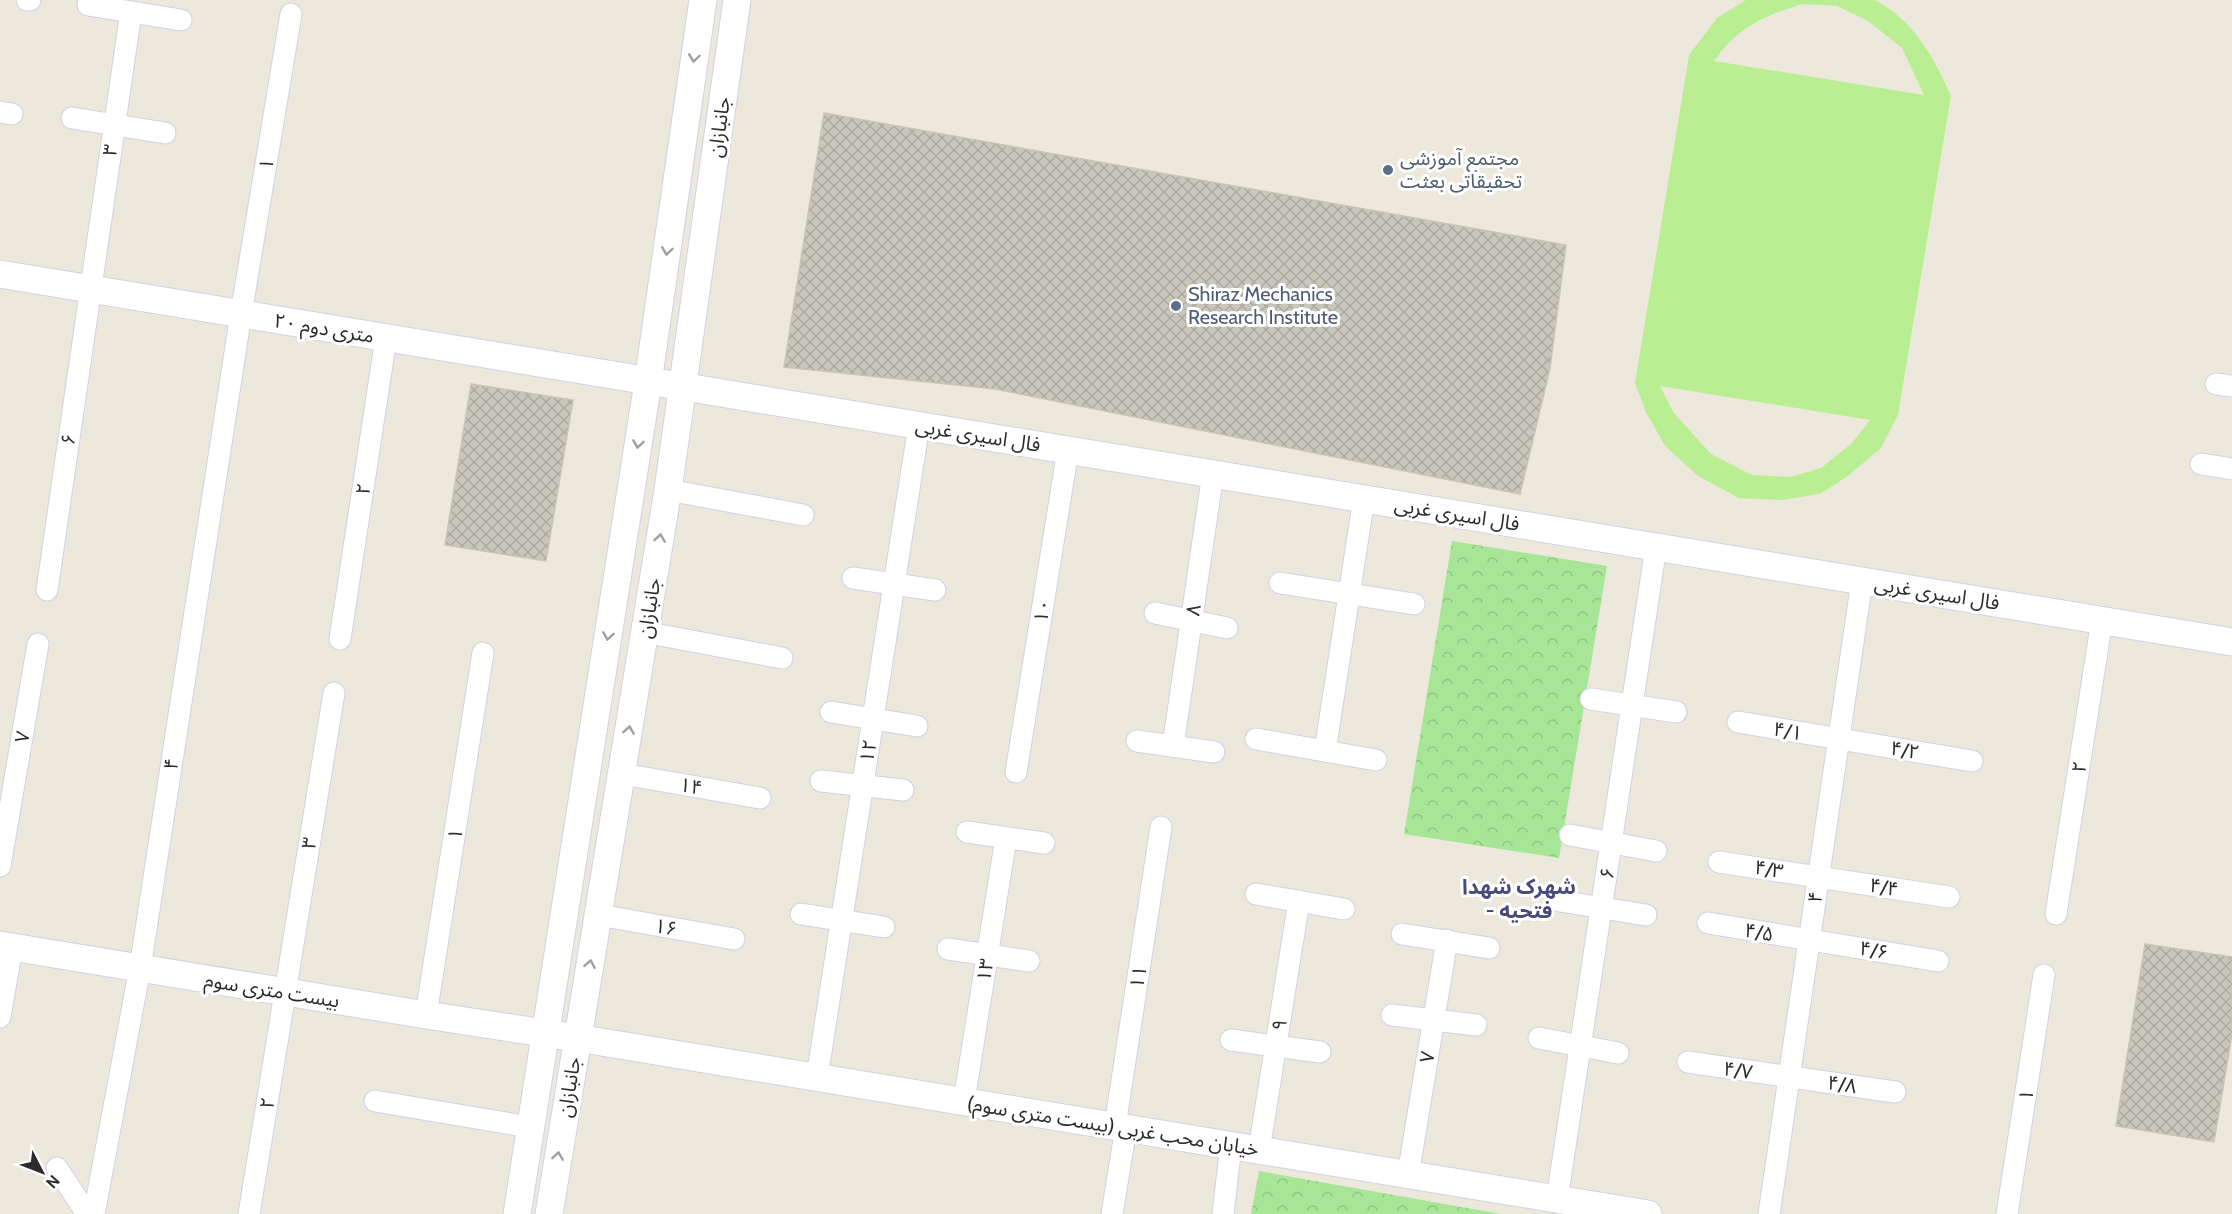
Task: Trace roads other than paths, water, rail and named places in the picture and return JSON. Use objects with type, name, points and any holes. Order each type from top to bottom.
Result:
[{"type":"street","name":"جانبازان","points":[[518,1214],[544,1034],[648,382],[703,0]]},
{"type":"street","name":"جانبازان","points":[[549,1214],[668,490],[737,0]]},
{"type":"street","points":[[88,5],[181,20]]},
{"type":"street","name":"۳","points":[[89,289],[131,12]]},
{"type":"street","name":"۱","points":[[241,314],[291,14]]},
{"type":"street","points":[[72,118],[165,133]]},
{"type":"street","name":"۲۰ متری دوم","points":[[0,274],[683,386]]},
{"type":"street","name":"۶","points":[[47,590],[89,289]]},
{"type":"street","name":"۴","points":[[94,1214],[140,968],[241,314]]},
{"type":"street","name":"۲","points":[[340,639],[386,338]]},
{"type":"street","name":"فال اسیری غربی","points":[[683,386],[2232,642]]},
{"type":"street","name":"۱۲","points":[[817,1077],[919,425]]},
{"type":"street","name":"۱۰","points":[[1016,772],[1068,450]]},
{"type":"street","points":[[2201,464],[2232,469]]},
{"type":"street","name":"۸","points":[[1173,746],[1213,474]]},
{"type":"street","points":[[668,490],[803,515]]},
{"type":"street","points":[[1325,751],[1364,498]]},
{"type":"street","name":"۶","points":[[1557,1199],[1656,547]]},
{"type":"street","points":[[853,578],[934,590]]},
{"type":"street","name":"۴","points":[[1769,1214],[1862,581]]},
{"type":"street","points":[[1280,583],[1414,604]]},
{"type":"street","points":[[1155,613],[1227,628]]},
{"type":"street","name":"۲","points":[[2056,915],[2102,620]]},
{"type":"street","points":[[644,632],[782,658]]},
{"type":"street","name":"۷","points":[[0,866],[38,644]]},
{"type":"street","name":"۱","points":[[426,1016],[483,653]]},
{"type":"street","name":"۳","points":[[284,992],[334,693]]},
{"type":"street","points":[[1591,699],[1676,712]]},
{"type":"street","points":[[831,712],[917,726]]},
{"type":"street","name":"۴/۱","points":[[1738,722],[1839,739]]},
{"type":"street","points":[[1256,739],[1376,760]]},
{"type":"street","name":"۴/۲","points":[[1839,739],[1972,761]]},
{"type":"street","points":[[1137,741],[1214,752]]},
{"type":"street","name":"۱۴","points":[[623,774],[760,798]]},
{"type":"street","points":[[821,781],[903,790]]},
{"type":"street","name":"۱۱","points":[[1112,1214],[1120,1127],[1161,827]]},
{"type":"street","points":[[967,832],[1044,843]]},
{"type":"street","points":[[1570,835],[1656,851]]},
{"type":"street","name":"۱۳","points":[[964,1101],[1006,838]]},
{"type":"street","name":"۴/۳","points":[[1719,862],[1818,877]]},
{"type":"street","name":"۴/۴","points":[[1818,877],[1949,897]]},
{"type":"street","points":[[1256,894],[1344,909]]},
{"type":"street","name":"۹","points":[[1259,1150],[1299,901]]},
{"type":"street","points":[[1560,901],[1646,915]]},
{"type":"street","points":[[801,914],[884,927]]},
{"type":"street","name":"۱۶","points":[[599,915],[734,939]]},
{"type":"street","name":"۴/۵","points":[[1708,923],[1809,940]]},
{"type":"street","points":[[1402,934],[1489,948]]},
{"type":"street","name":"۷","points":[[1408,1174],[1447,940]]},
{"type":"street","name":"۴/۶","points":[[1809,940],[1938,961]]},
{"type":"street","points":[[0,1017],[6,946]]},
{"type":"street","name":"بیست متری سوم","points":[[6,946],[426,1016],[577,1038]]},
{"type":"street","points":[[948,949],[1029,961]]},
{"type":"street","name":"۱","points":[[2007,1214],[2044,975]]},
{"type":"street","name":"۲","points":[[249,1214],[284,992]]},
{"type":"street","points":[[1392,1015],[1476,1025]]},
{"type":"street","name":"خیابان محب غربی (بیست متری سوم)","points":[[577,1038],[1643,1214]]},
{"type":"street","points":[[1539,1038],[1618,1053]]},
{"type":"street","points":[[1231,1040],[1320,1052]]},
{"type":"street","name":"۴/۷","points":[[1688,1062],[1789,1077]]},
{"type":"street","name":"۴/۸","points":[[1789,1077],[1895,1092]]},
{"type":"street","points":[[375,1101],[530,1127]]},
{"type":"street","points":[[1223,1214],[1231,1145]]},
{"type":"street","points":[[57,1168],[87,1214]]},
{"type":"place","name":"مجتمع آموزشی تحقیقاتی بعثت","points":[[1388,170]]},
{"type":"place","name":"Shiraz Mechanics Research Institute","points":[[1176,306]]},
{"type":"district","name":"شهرک شهدا - فتحیه","points":[[1519,899]]}]
